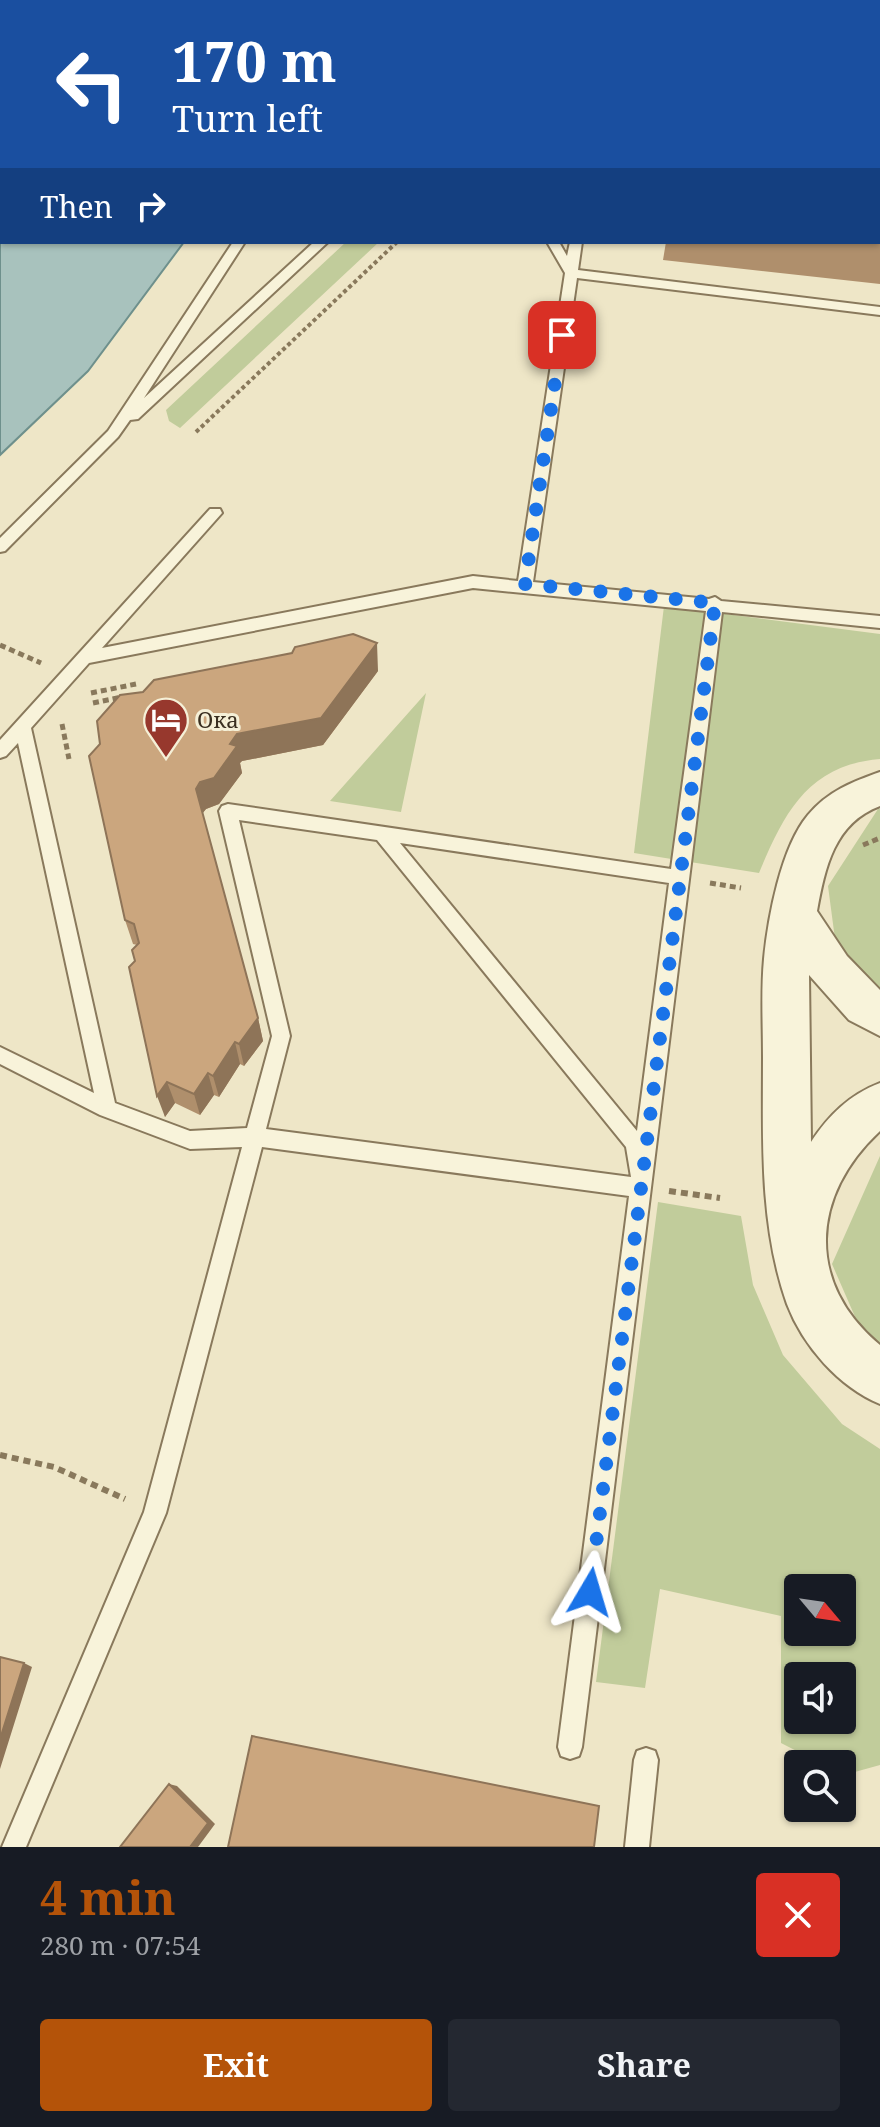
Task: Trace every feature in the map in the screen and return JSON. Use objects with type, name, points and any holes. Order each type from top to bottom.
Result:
[{"type":"street","points":[[880,789],[853,799],[822,828],[804,865],[786,959],[787,1176],[801,1259],[812,1302],[845,1349],[880,1378]]},
{"type":"street","points":[[795,913],[822,961],[855,1000],[880,1016]]},
{"type":"street","points":[[801,1259],[806,1211],[820,1169],[845,1134],[880,1105]]},
{"type":"lane","points":[[113,434],[238,244]]},
{"type":"lane","points":[[0,547],[113,434],[320,244]]},
{"type":"lane","points":[[554,244],[571,273]]},
{"type":"lane","points":[[525,584],[576,244]]},
{"type":"lane","points":[[571,273],[880,311]]},
{"type":"lane","points":[[0,751],[215,513]]},
{"type":"lane","points":[[83,658],[473,582],[525,584],[880,622]]},
{"type":"lane","points":[[570,1747],[715,603]]},
{"type":"lane","points":[[22,725],[107,1109]]},
{"type":"lane","points":[[14,1847],[155,1513],[281,1036],[228,811],[679,877]]},
{"type":"lane","points":[[383,835],[636,1144],[642,1188]]},
{"type":"lane","points":[[0,1055],[107,1109],[190,1140],[255,1137],[642,1188]]},
{"type":"lane","points":[[637,1847],[646,1760]]},
{"type":"path","points":[[196,432],[395,244]]},
{"type":"path","points":[[0,645],[67,675]]},
{"type":"path","points":[[91,693],[136,684]]},
{"type":"path","points":[[93,703],[124,697]]},
{"type":"path","points":[[62,724],[69,759]]},
{"type":"path","points":[[856,849],[880,838]]},
{"type":"path","points":[[642,1188],[720,1198]]},
{"type":"path","points":[[0,1455],[54,1467],[155,1513]]},
{"type":"green space","points":[[344,244],[377,244],[180,428],[169,421],[166,410]]},
{"type":"green space","points":[[664,606],[880,634],[880,759],[855,763],[834,771],[802,796],[778,831],[759,873],[634,853]]},
{"type":"green space","points":[[426,693],[401,812],[330,801]]},
{"type":"green space","points":[[878,809],[880,993],[835,939],[828,886]]},
{"type":"green space","points":[[880,1156],[880,1356],[870,1351],[832,1264]]},
{"type":"green space","points":[[658,1202],[741,1216],[753,1285],[783,1355],[842,1424],[880,1449],[880,1765],[856,1772],[856,1750],[795,1750],[781,1743],[781,1616],[660,1589],[645,1688],[596,1682]]},
{"type":"water","points":[[0,244],[183,244],[88,371],[0,455]]},
{"type":"building","points":[[353,634],[377,643],[321,718],[237,734],[230,744],[237,746],[214,778],[200,782],[196,789],[258,1018],[239,1044],[235,1042],[213,1076],[208,1073],[194,1094],[167,1082],[157,1096],[129,967],[135,961],[132,950],[139,943],[134,924],[125,920],[89,756],[100,744],[97,721],[120,695],[143,692],[154,680],[292,653],[295,647]]},
{"type":"building","points":[[0,1657],[24,1663],[0,1739]]},
{"type":"building","points":[[252,1736],[599,1806],[594,1847],[228,1847]]},
{"type":"building","points":[[169,1784],[208,1823],[190,1847],[120,1847]]},
{"type":"place","name":"Ока","points":[[166,759]]},
{"type":"route","points":[[562,335],[525,584],[715,603],[590,1592]]}]
